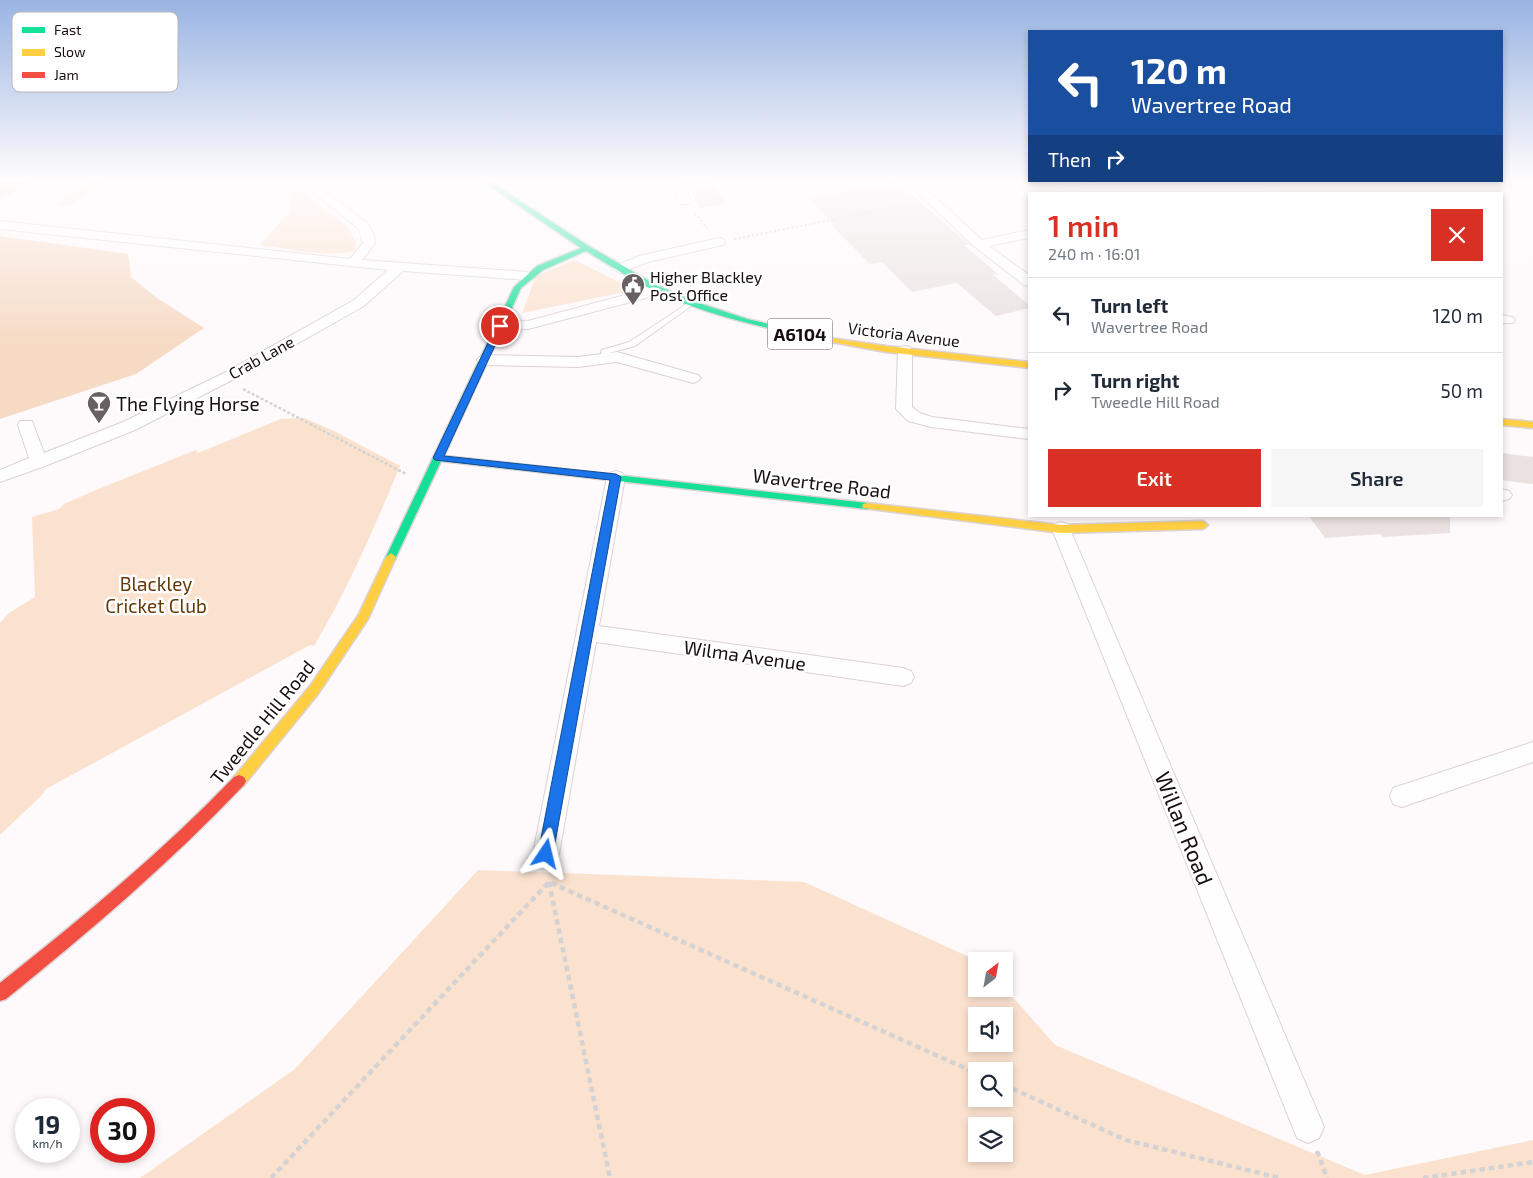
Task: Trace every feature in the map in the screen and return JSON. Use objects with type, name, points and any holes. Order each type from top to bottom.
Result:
[{"type":"street","points":[[95,236],[353,263],[527,276]]},
{"type":"street","points":[[353,263],[369,243],[368,236]]},
{"type":"street","name":"Victoria Avenue","points":[[569,236],[654,288],[692,304],[752,323],[846,343],[1028,365]]},
{"type":"street","points":[[971,236],[1028,281]]},
{"type":"street","points":[[980,244],[1019,236]]},
{"type":"street","points":[[620,269],[644,259],[719,242]]},
{"type":"street","name":"Tweedle Hill Road","points":[[0,993],[71,937],[148,870],[221,800],[286,726],[314,690],[364,616],[518,287],[527,276],[542,266],[587,248]]},
{"type":"street","name":"Crab Lane","points":[[0,476],[129,426],[222,379],[359,303],[400,266]]},
{"type":"street","points":[[500,326],[528,325],[641,295],[654,288]]},
{"type":"street","points":[[905,350],[904,409],[914,417],[931,422],[1028,434]]},
{"type":"street","points":[[485,360],[578,362],[617,357],[693,378]]},
{"type":"street","points":[[1503,422],[1532,427]]},
{"type":"street","points":[[26,426],[39,462]]},
{"type":"street","name":"Wavertree Road","points":[[438,458],[1061,529],[1203,525]]},
{"type":"street","points":[[546,854],[616,477]]},
{"type":"street","name":"Willan Road","points":[[1061,529],[1308,1127]]},
{"type":"street","name":"Wilma Avenue","points":[[586,632],[903,678]]},
{"type":"street","points":[[1402,796],[1533,752]]},
{"type":"lane","points":[[607,358],[605,352],[632,344],[692,304]]},
{"type":"path","points":[[714,236],[719,242],[749,236]]},
{"type":"path","points":[[222,379],[425,484]]},
{"type":"path","points":[[546,854],[549,882],[610,1178]]},
{"type":"path","points":[[549,882],[968,1069]]},
{"type":"path","points":[[271,1178],[549,882]]},
{"type":"path","points":[[1013,1089],[1126,1140],[1280,1178]]},
{"type":"path","points":[[1423,1178],[1533,1162]]},
{"type":"green space","points":[[268,236],[353,236],[356,241],[355,251],[332,254],[295,251],[260,245]]},
{"type":"green space","points":[[575,260],[635,290],[522,313],[536,276]]},
{"type":"green space","name":"Blackley Cricket Club","points":[[304,418],[334,431],[400,466],[349,580],[314,646],[310,645],[46,789],[0,835],[0,623],[9,613],[35,597],[32,517],[59,509],[64,504],[96,490],[196,450],[198,453],[281,419]]},
{"type":"green space","points":[[478,870],[804,882],[968,956],[968,998],[1013,997],[1055,1045],[1365,1175],[1533,1140],[1533,1178],[140,1178],[295,1069]]},
{"type":"shaded area","points":[[0,236],[128,254],[131,277],[157,298],[204,328],[136,374],[0,419]]},
{"type":"building","points":[[842,236],[960,236],[969,244],[964,245],[998,274],[993,275],[1028,304],[1028,308],[996,316],[957,283],[912,292],[882,262],[870,264]]},
{"type":"building","points":[[1503,453],[1533,457],[1533,484],[1503,480]]},
{"type":"building","points":[[1310,517],[1450,517],[1450,533],[1383,537],[1381,534],[1325,538]]},
{"type":"traffic: fast","points":[[567,236],[655,288],[699,306],[745,321],[826,339]]},
{"type":"traffic: fast","points":[[391,557],[518,287],[540,268],[587,248]]},
{"type":"traffic: fast","points":[[438,458],[867,506]]},
{"type":"traffic: slow","points":[[826,339],[886,349],[1028,365]]},
{"type":"traffic: slow","points":[[1503,422],[1533,425]]},
{"type":"traffic: slow","points":[[867,506],[1061,529],[1203,525]]},
{"type":"traffic: slow","points":[[239,781],[314,690],[364,616],[391,557]]},
{"type":"traffic: jam","points":[[0,993],[124,892],[183,838],[239,781]]},
{"type":"place","name":"Higher Blackley Post Office","points":[[633,306]]},
{"type":"place","name":"The Flying Horse","points":[[99,424]]},
{"type":"route","points":[[500,326],[438,458],[616,477],[546,854]]}]
